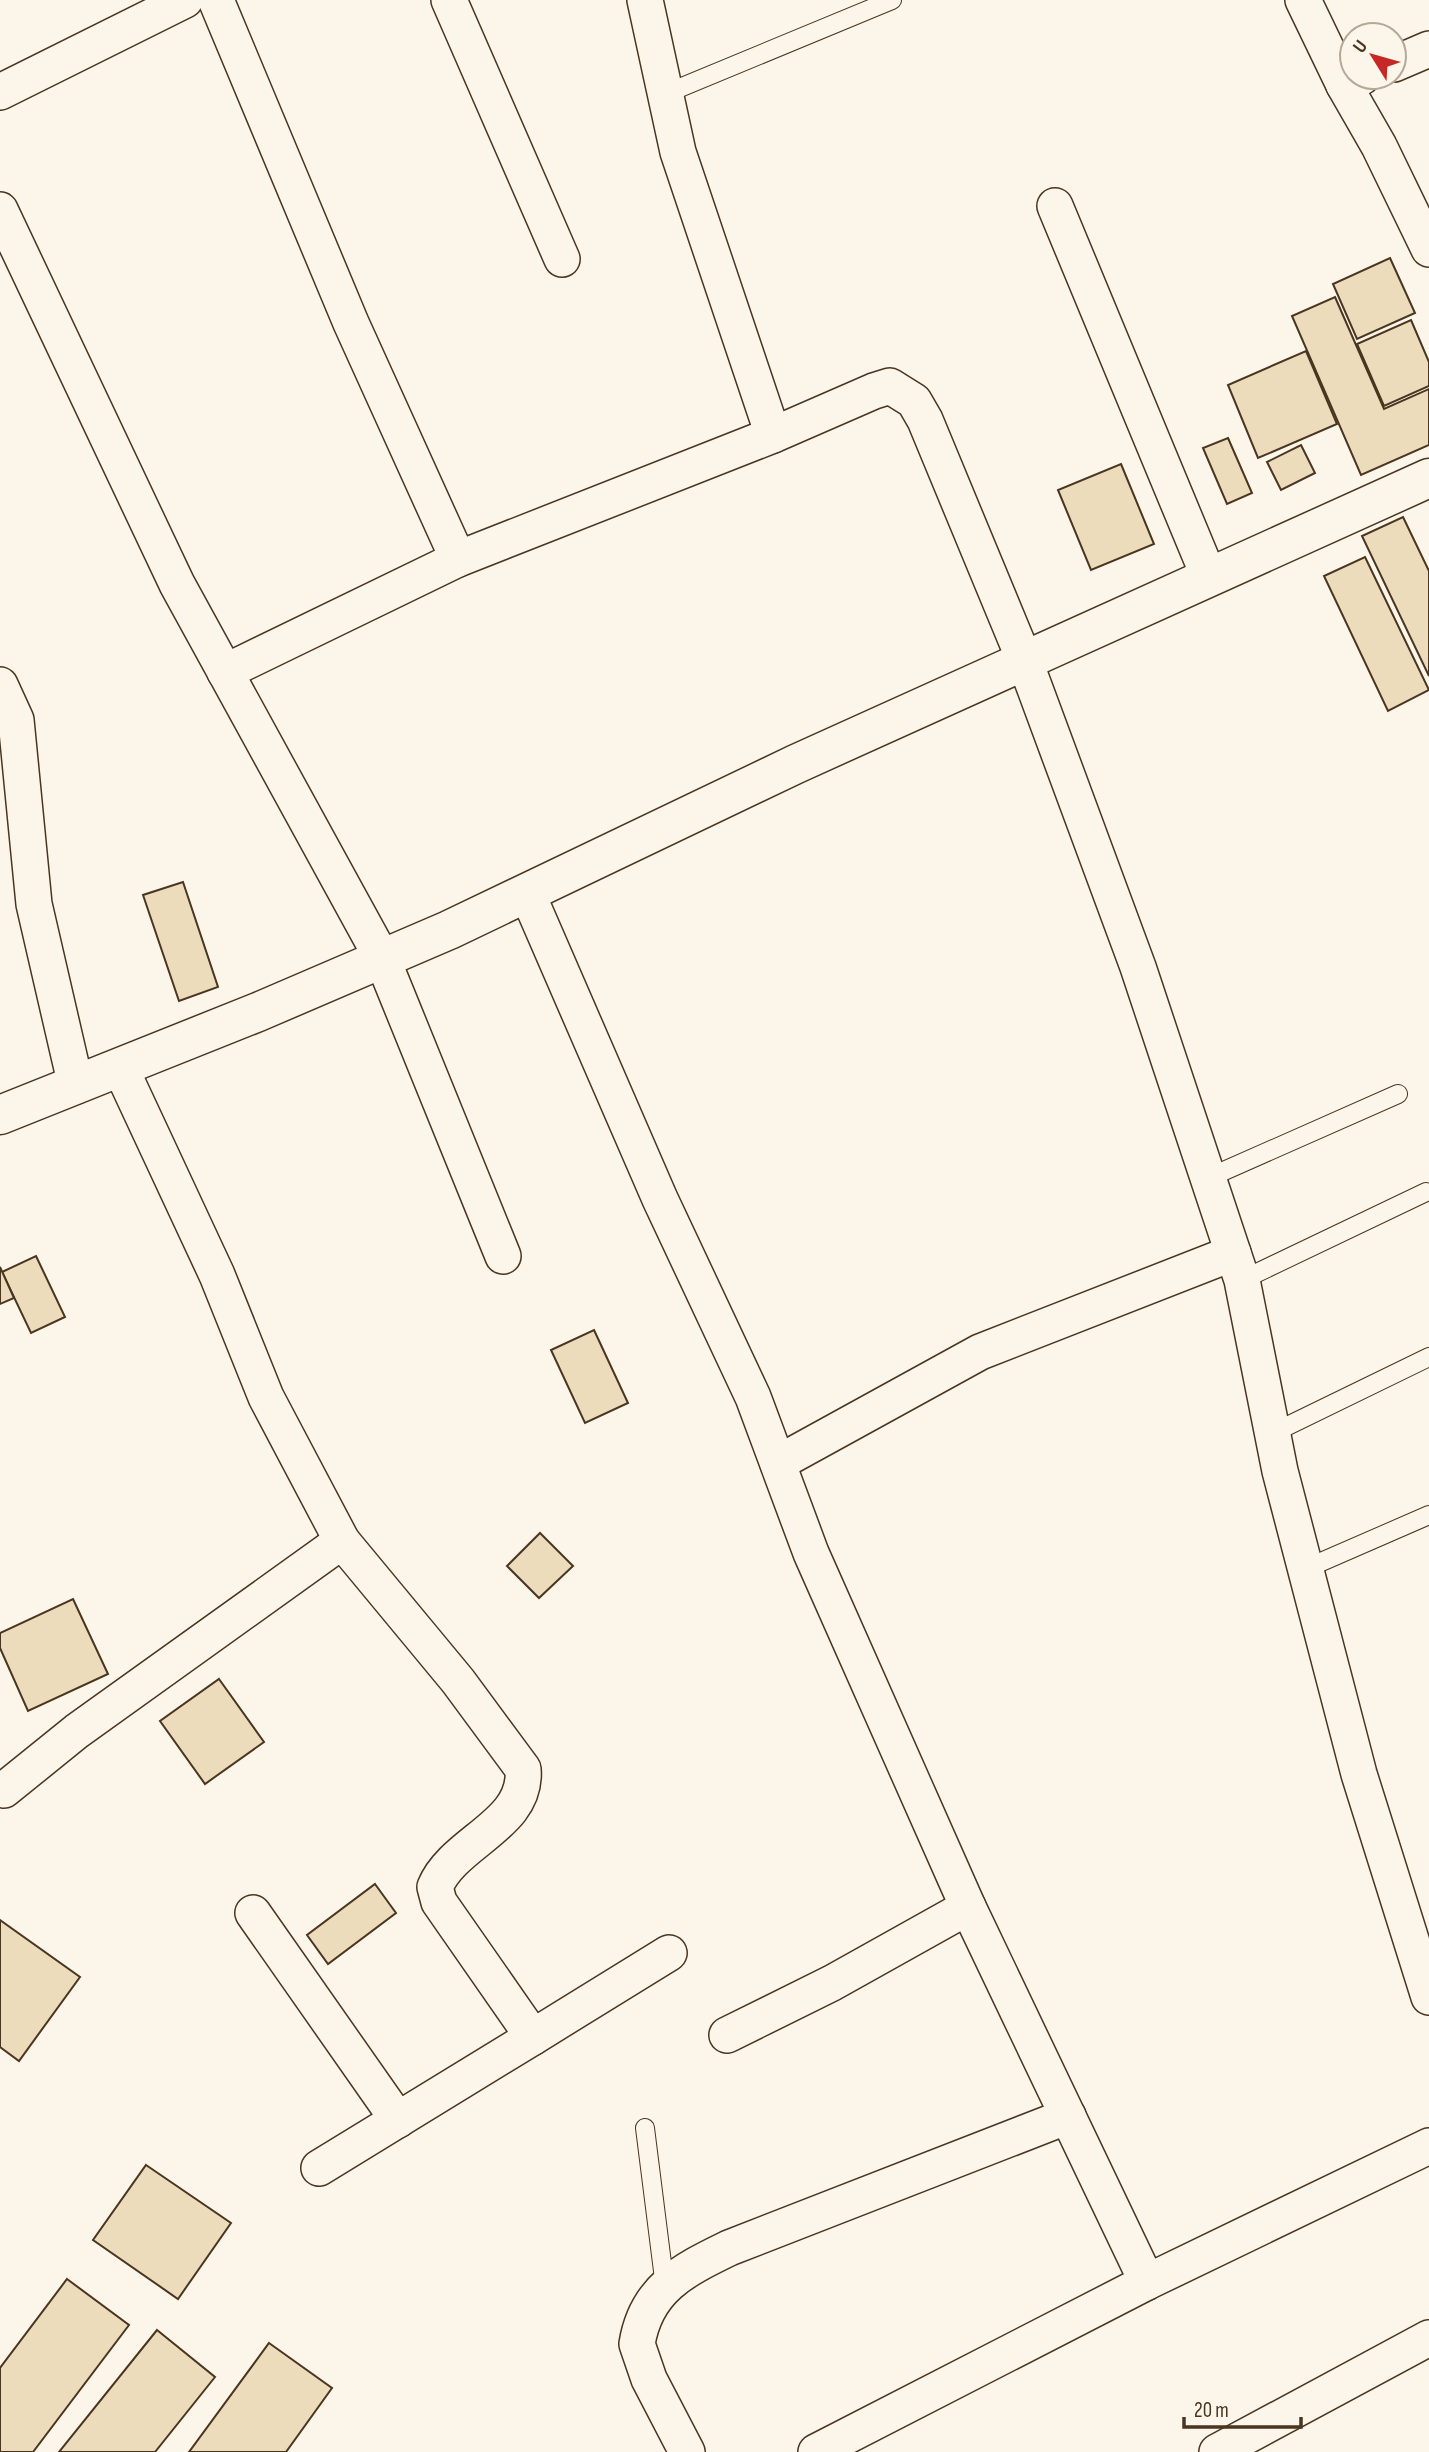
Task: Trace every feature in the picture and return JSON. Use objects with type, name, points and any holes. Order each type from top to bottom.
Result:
[{"type":"street","points":[[0,92],[185,0]]},
{"type":"street","points":[[216,0],[351,323],[458,559]]},
{"type":"street","points":[[449,0],[562,259]]},
{"type":"street","points":[[645,0],[678,152],[773,435]]},
{"type":"street","points":[[1303,0],[1338,57]]},
{"type":"street","points":[[1408,58],[1429,49]]},
{"type":"street","points":[[1357,91],[1379,146],[1429,249]]},
{"type":"street","points":[[1055,206],[1209,577]]},
{"type":"street","points":[[0,210],[177,584],[382,958],[503,1256]]},
{"type":"street","points":[[225,672],[458,559],[890,386],[914,401],[925,420],[1024,659],[1138,967],[1238,1266],[1273,1433],[1359,1774],[1429,1997]]},
{"type":"street","points":[[0,1115],[121,1069],[528,895],[796,764],[1429,478]]},
{"type":"street","points":[[0,685],[16,720],[34,904],[76,1086]]},
{"type":"street","points":[[528,895],[660,1199],[753,1397],[811,1553],[968,1907],[1147,2282]]},
{"type":"street","points":[[121,1069],[217,1275],[266,1398],[342,1541],[458,1681],[523,1769],[524,1780],[516,1804],[455,1858],[435,1887],[439,1902],[533,2037]]},
{"type":"street","points":[[778,1463],[980,1352],[1238,1266]]},
{"type":"street","points":[[4,1790],[76,1731],[342,1541]]},
{"type":"street","points":[[727,2035],[832,1983],[968,1907]]},
{"type":"street","points":[[253,1913],[398,2120]]},
{"type":"street","points":[[319,2168],[668,1953]]},
{"type":"street","points":[[687,2452],[638,2353],[639,2335],[664,2287],[679,2273],[729,2248],[1068,2116]]},
{"type":"street","points":[[816,2452],[1147,2282],[1429,2146]]},
{"type":"street","points":[[1217,2452],[1429,2338]]},
{"type":"lane","points":[[665,94],[892,0]]},
{"type":"lane","points":[[1208,1178],[1398,1094]]},
{"type":"lane","points":[[1238,1266],[1426,1192]]},
{"type":"lane","points":[[1273,1433],[1429,1357]]},
{"type":"lane","points":[[1306,1569],[1429,1515]]},
{"type":"lane","points":[[645,2128],[664,2287]]},
{"type":"building","points":[[1390,258],[1415,313],[1357,339],[1333,284]]},
{"type":"building","points":[[1335,297],[1384,409],[1429,389],[1429,445],[1361,475],[1292,316]]},
{"type":"building","points":[[1411,320],[1429,362],[1429,386],[1384,406],[1357,344]]},
{"type":"building","points":[[1306,351],[1337,424],[1258,458],[1228,385]]},
{"type":"building","points":[[1228,438],[1252,493],[1227,504],[1203,448]]},
{"type":"building","points":[[1301,445],[1315,473],[1281,490],[1267,462]]},
{"type":"building","points":[[1121,464],[1154,544],[1091,570],[1058,490]]},
{"type":"building","points":[[1403,517],[1429,571],[1429,676],[1362,536]]},
{"type":"building","points":[[1365,557],[1429,690],[1388,711],[1324,576]]},
{"type":"building","points":[[183,882],[218,987],[179,1001],[143,895]]},
{"type":"building","points":[[36,1256],[65,1317],[31,1333],[2,1272]]},
{"type":"building","points":[[0,1267],[14,1298],[0,1304]]},
{"type":"building","points":[[594,1330],[628,1403],[585,1423],[551,1350]]},
{"type":"building","points":[[540,1533],[573,1566],[539,1598],[507,1566]]},
{"type":"building","points":[[73,1599],[108,1674],[28,1711],[0,1648],[0,1633]]},
{"type":"building","points":[[219,1679],[264,1742],[205,1784],[160,1721]]},
{"type":"building","points":[[375,1884],[396,1913],[328,1964],[307,1935]]},
{"type":"building","points":[[0,1920],[80,1977],[19,2061],[0,2047]]},
{"type":"building","points":[[146,2165],[231,2223],[178,2299],[93,2240]]},
{"type":"building","points":[[67,2279],[129,2325],[33,2452],[0,2452],[0,2368]]},
{"type":"building","points":[[157,2330],[215,2377],[155,2452],[59,2452]]},
{"type":"building","points":[[269,2343],[332,2388],[286,2452],[189,2452]]}]
